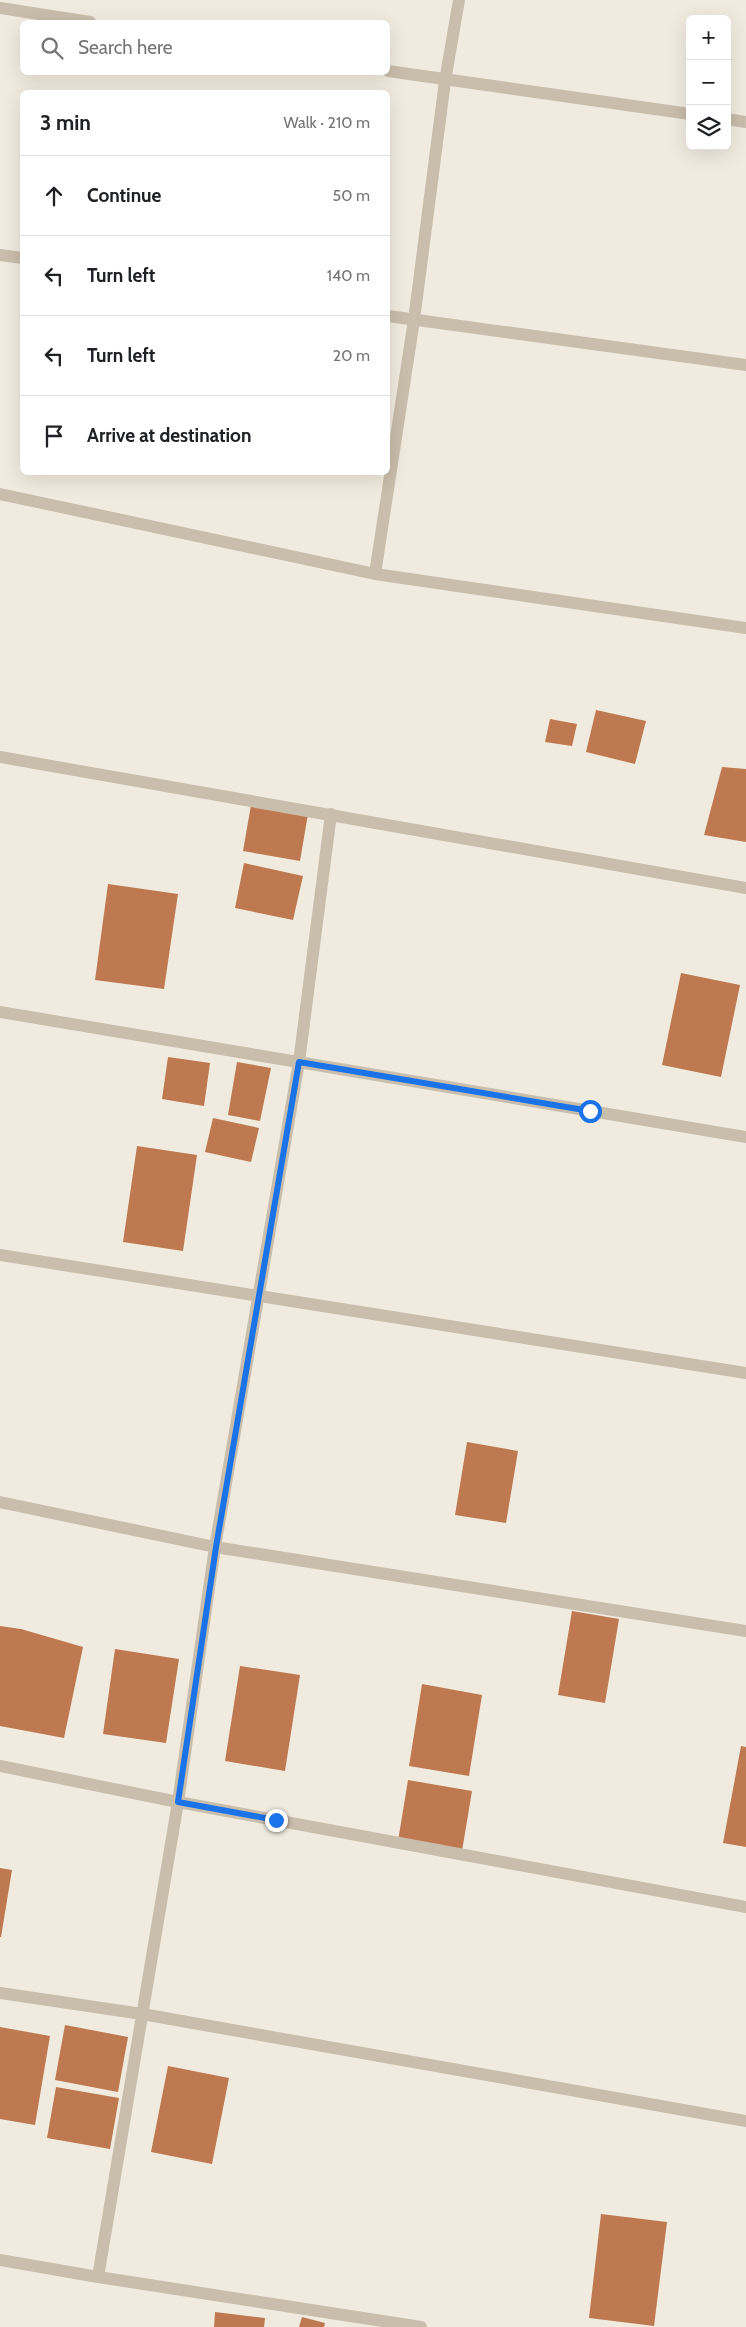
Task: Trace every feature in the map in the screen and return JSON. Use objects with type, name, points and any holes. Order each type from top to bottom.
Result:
[{"type":"street","points":[[375,574],[414,320],[445,81],[459,0]]},
{"type":"street","points":[[0,8],[77,20]]},
{"type":"street","points":[[390,71],[445,81],[686,113]]},
{"type":"street","points":[[731,120],[746,122]]},
{"type":"street","points":[[0,255],[20,258]]},
{"type":"street","points":[[390,316],[746,365]]},
{"type":"street","points":[[0,494],[375,574],[746,628]]},
{"type":"street","points":[[0,757],[746,888]]},
{"type":"street","points":[[98,2277],[178,1802],[216,1547],[299,1062],[331,814]]},
{"type":"street","points":[[0,1012],[746,1137]]},
{"type":"street","points":[[0,1255],[746,1373]]},
{"type":"street","points":[[0,1502],[216,1547],[746,1631]]},
{"type":"street","points":[[0,1766],[178,1802],[746,1907]]},
{"type":"street","points":[[0,1993],[142,2014],[746,2121]]},
{"type":"street","points":[[0,2260],[421,2327]]},
{"type":"building","points":[[596,710],[646,721],[635,764],[586,752]]},
{"type":"building","points":[[550,719],[577,724],[572,746],[545,742]]},
{"type":"building","points":[[722,767],[746,769],[746,842],[704,835]]},
{"type":"building","points":[[251,805],[308,814],[300,861],[243,851]]},
{"type":"building","points":[[244,863],[303,876],[293,920],[235,908]]},
{"type":"building","points":[[108,884],[178,894],[164,989],[95,980]]},
{"type":"building","points":[[681,973],[740,985],[721,1077],[662,1065]]},
{"type":"building","points":[[168,1057],[210,1063],[204,1106],[162,1099]]},
{"type":"building","points":[[237,1062],[271,1068],[260,1121],[228,1115]]},
{"type":"building","points":[[213,1118],[259,1128],[251,1162],[205,1152]]},
{"type":"building","points":[[137,1146],[197,1155],[183,1251],[123,1242]]},
{"type":"building","points":[[467,1442],[518,1451],[506,1523],[455,1515]]},
{"type":"building","points":[[572,1611],[619,1619],[605,1703],[558,1695]]},
{"type":"building","points":[[0,1626],[21,1629],[83,1647],[64,1738],[0,1726]]},
{"type":"building","points":[[115,1649],[179,1659],[166,1743],[103,1734]]},
{"type":"building","points":[[240,1666],[300,1675],[285,1771],[225,1761]]},
{"type":"building","points":[[422,1684],[482,1695],[469,1776],[409,1766]]},
{"type":"building","points":[[741,1746],[746,1747],[746,1847],[723,1843]]},
{"type":"building","points":[[408,1780],[472,1791],[462,1851],[398,1841]]},
{"type":"building","points":[[0,1868],[12,1870],[1,1937],[0,1937]]},
{"type":"building","points":[[65,2025],[128,2037],[118,2092],[55,2080]]},
{"type":"building","points":[[0,2027],[50,2036],[35,2125],[0,2119]]},
{"type":"building","points":[[168,2066],[229,2078],[212,2164],[151,2152]]},
{"type":"building","points":[[56,2087],[119,2098],[110,2149],[47,2138]]},
{"type":"building","points":[[601,2214],[667,2222],[654,2326],[589,2318]]},
{"type":"building","points":[[215,2312],[265,2318],[264,2327],[214,2327]]},
{"type":"building","points":[[302,2317],[325,2323],[324,2327],[299,2327]]},
{"type":"route","points":[[276,1820],[178,1802],[216,1547],[299,1062],[590,1111]]}]
